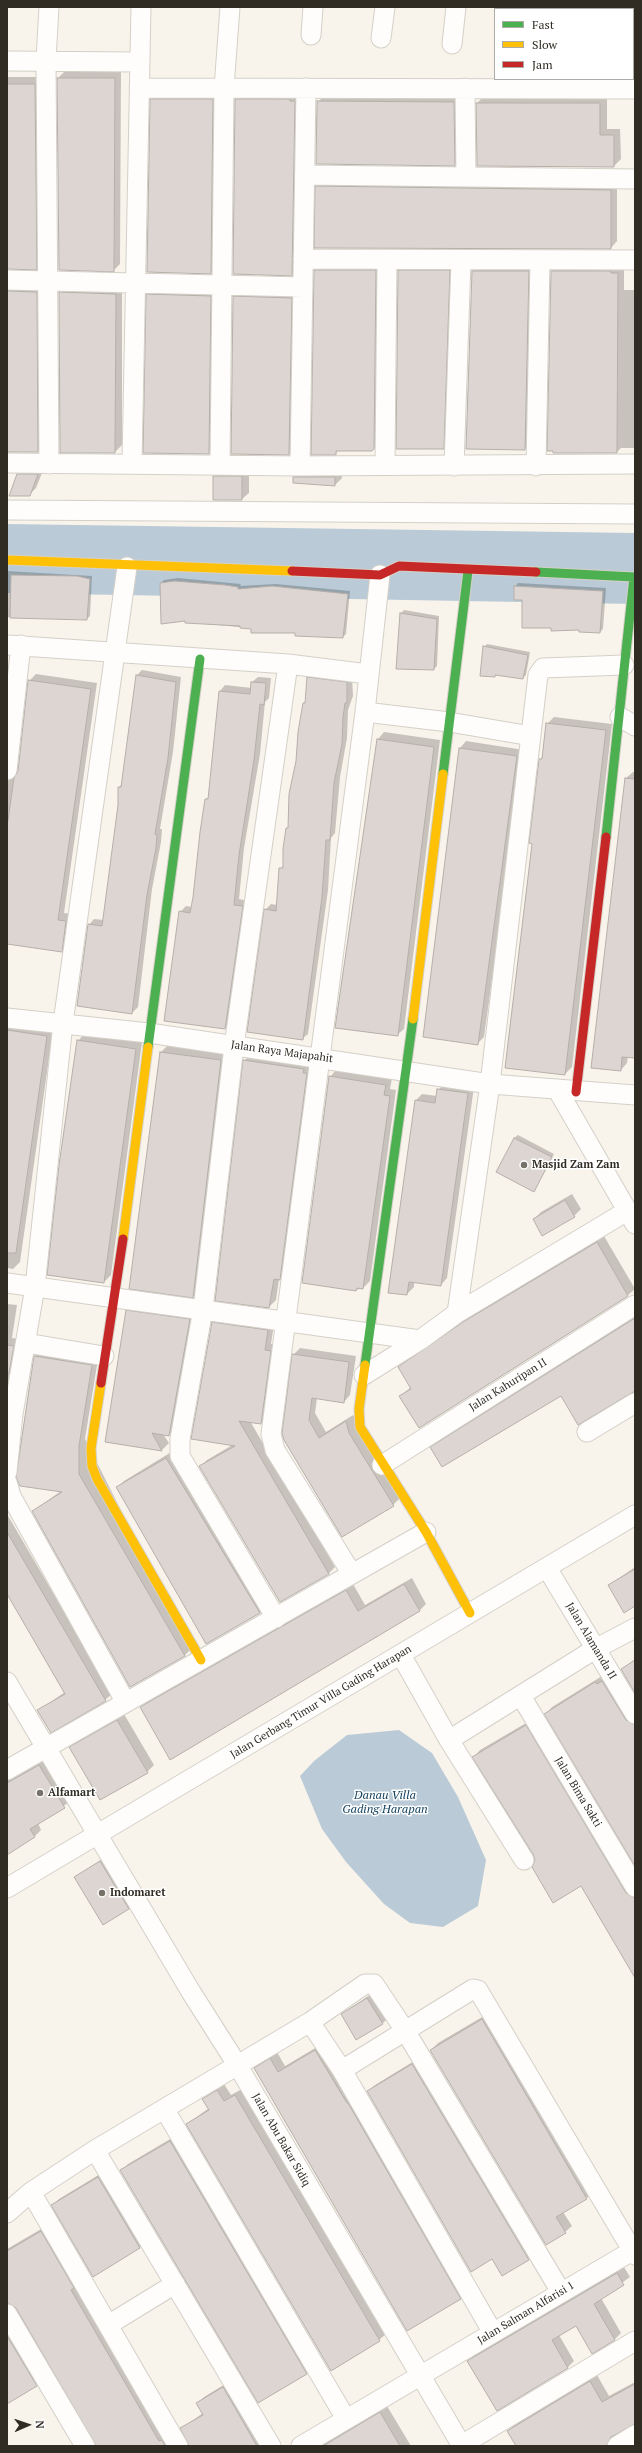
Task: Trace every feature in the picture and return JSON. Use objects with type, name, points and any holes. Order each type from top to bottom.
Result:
[{"type":"street","points":[[49,7],[46,60],[49,464]]},
{"type":"street","points":[[132,463],[141,7]]},
{"type":"street","points":[[220,464],[224,88],[230,7]]},
{"type":"street","points":[[311,35],[313,7]]},
{"type":"street","points":[[381,38],[385,7]]},
{"type":"street","points":[[452,44],[456,7]]},
{"type":"street","points":[[7,61],[46,60],[139,62]]},
{"type":"street","points":[[139,88],[635,88]]},
{"type":"street","points":[[300,466],[306,88]]},
{"type":"street","points":[[466,88],[466,177]]},
{"type":"street","points":[[305,175],[635,179]]},
{"type":"street","points":[[303,259],[635,260]]},
{"type":"street","points":[[385,464],[387,260]]},
{"type":"street","points":[[454,466],[461,260]]},
{"type":"street","points":[[536,466],[540,260]]},
{"type":"street","points":[[7,280],[48,283],[303,287]]},
{"type":"street","points":[[7,463],[132,463],[300,466],[385,464],[536,466],[635,464],[635,459]]},
{"type":"street","points":[[7,510],[635,514]]},
{"type":"street","points":[[7,560],[127,567],[380,575],[399,566],[468,571],[634,577],[631,595],[633,616],[624,665],[628,722],[576,1092]]},
{"type":"street","points":[[7,1472],[13,1414],[35,1287],[63,1023],[127,567]]},
{"type":"street","points":[[468,571],[406,1072],[359,1409],[360,1427],[382,1465],[426,1532],[470,1613]]},
{"type":"street","points":[[352,1574],[275,1450],[272,1439],[271,1420],[287,1322],[365,712],[380,575]]},
{"type":"street","points":[[7,770],[14,645],[288,664],[368,674]]},
{"type":"street","points":[[200,659],[149,1033],[115,1298],[104,1356],[91,1448],[92,1466],[97,1479],[201,1660]]},
{"type":"street","points":[[276,1618],[180,1456],[180,1439],[203,1309],[234,1046],[288,664]]},
{"type":"street","points":[[457,1313],[490,1084],[540,670],[624,665]]},
{"type":"street","points":[[365,712],[450,722],[531,736]]},
{"type":"street","name":"Jalan Raya Majapahit","points":[[7,1018],[149,1033],[320,1057],[406,1072],[490,1084],[576,1092],[635,1095]]},
{"type":"street","points":[[364,1375],[420,1340],[457,1313],[631,1217],[557,1090]]},
{"type":"street","points":[[7,1283],[420,1340]]},
{"type":"street","name":"Jalan Kahuripan II","points":[[382,1465],[635,1305]]},
{"type":"street","points":[[26,1344],[104,1356]]},
{"type":"street","points":[[587,1432],[635,1403]]},
{"type":"street","points":[[7,1482],[11,1496],[125,1701]]},
{"type":"street","name":"Jalan Gerbang Timur Villa Gading Harapan","points":[[7,1888],[635,1515]]},
{"type":"street","points":[[7,1770],[125,1701],[276,1618],[426,1532]]},
{"type":"street","name":"Jalan Alamanda II","points":[[546,1568],[635,1714]]},
{"type":"street","points":[[449,1740],[595,1649],[635,1628]]},
{"type":"street","points":[[401,1655],[449,1740],[524,1860]]},
{"type":"street","name":"Jalan Abu Bakar Sidiq","points":[[7,1682],[191,1992],[238,2066],[461,2446]]},
{"type":"street","name":"Jalan Bima Sakti","points":[[521,1696],[635,1887]]},
{"type":"street","points":[[7,2213],[31,2192],[95,2150],[165,2110],[310,2022],[365,1984],[374,1984],[406,2032],[561,2292]]},
{"type":"street","points":[[342,2070],[406,2032],[472,1989],[478,1990],[482,1994],[634,2253]]},
{"type":"street","points":[[310,2022],[342,2070],[493,2333]]},
{"type":"street","points":[[165,2110],[346,2419]]},
{"type":"street","points":[[95,2150],[271,2446]]},
{"type":"street","points":[[31,2192],[178,2446]]},
{"type":"street","name":"Jalan Salman Alfarisi 1","points":[[301,2446],[561,2292],[634,2253]]},
{"type":"street","points":[[108,2325],[175,2284]]},
{"type":"street","points":[[7,2314],[85,2446]]},
{"type":"street","points":[[461,2446],[635,2341]]},
{"type":"street","points":[[617,2446],[635,2435]]},
{"type":"water","points":[[7,524],[635,533],[635,604],[7,593]]},
{"type":"water","name":"Danau Villa Gading Harapan","points":[[399,1730],[432,1753],[458,1797],[486,1860],[478,1906],[443,1927],[410,1923],[384,1904],[346,1862],[322,1829],[300,1776],[314,1761],[347,1735]]},
{"type":"building","points":[[57,78],[115,78],[114,272],[59,270]]},
{"type":"building","points":[[7,84],[35,84],[37,270],[7,269]]},
{"type":"building","points":[[150,99],[213,99],[211,274],[147,272]]},
{"type":"building","points":[[235,99],[290,99],[290,101],[295,101],[292,276],[233,274]]},
{"type":"building","points":[[317,101],[454,102],[455,166],[316,164]]},
{"type":"building","points":[[476,103],[600,103],[600,135],[614,135],[614,167],[477,166]]},
{"type":"building","points":[[315,186],[611,190],[611,249],[314,248]]},
{"type":"building","points":[[314,270],[376,270],[374,449],[372,451],[336,451],[336,455],[311,455]]},
{"type":"building","points":[[398,270],[450,270],[444,449],[396,449]]},
{"type":"building","points":[[472,271],[529,271],[525,450],[466,449]]},
{"type":"building","points":[[551,271],[611,271],[611,273],[618,273],[617,453],[553,453],[553,451],[547,451]]},
{"type":"building","points":[[7,291],[37,292],[38,452],[7,452]]},
{"type":"building","points":[[59,292],[116,294],[115,453],[60,453]]},
{"type":"building","points":[[146,294],[211,296],[209,454],[143,453]]},
{"type":"building","points":[[233,296],[292,298],[289,455],[231,454]]},
{"type":"building","points":[[17,474],[38,474],[30,496],[9,496]]},
{"type":"building","points":[[213,476],[242,476],[242,500],[213,500]]},
{"type":"building","points":[[293,477],[335,477],[335,486],[293,483]]},
{"type":"building","points":[[11,575],[77,576],[90,579],[87,620],[10,618]]},
{"type":"building","points":[[174,581],[225,585],[238,587],[238,589],[272,586],[348,594],[343,638],[295,636],[295,633],[251,633],[251,629],[240,628],[240,626],[185,623],[185,621],[161,624],[160,583]]},
{"type":"building","points":[[514,586],[603,591],[600,633],[579,632],[579,630],[551,631],[551,628],[522,628],[522,600],[514,600]]},
{"type":"building","points":[[400,613],[437,619],[434,670],[396,669]]},
{"type":"building","points":[[483,646],[528,655],[523,679],[495,675],[495,677],[480,676]]},
{"type":"building","points":[[136,675],[176,682],[168,758],[155,834],[157,835],[156,848],[147,895],[132,1014],[77,1006],[88,924],[102,926],[118,805],[118,787],[121,787]]},
{"type":"building","points":[[307,677],[347,682],[347,703],[345,703],[342,744],[334,783],[330,840],[326,840],[322,897],[303,1040],[247,1032],[264,909],[276,911],[279,868],[283,868],[283,849],[286,828],[288,828],[289,794],[296,761],[298,732],[303,703],[305,703]]},
{"type":"building","points":[[28,680],[91,689],[58,920],[66,921],[62,952],[7,944],[7,827],[14,778],[18,771]]},
{"type":"building","points":[[251,682],[266,683],[264,705],[260,704],[254,760],[239,855],[234,905],[243,906],[225,1029],[164,1021],[179,911],[190,913],[193,897],[205,799],[208,799],[219,691],[250,694]]},
{"type":"building","points":[[546,723],[606,730],[565,1075],[505,1068],[532,844],[529,843],[539,759],[542,759]]},
{"type":"building","points":[[377,739],[434,747],[398,1036],[335,1028]]},
{"type":"building","points":[[459,748],[517,756],[478,1045],[423,1037]]},
{"type":"building","points":[[625,778],[635,779],[635,1058],[622,1057],[621,1071],[591,1068]]},
{"type":"building","points":[[7,1030],[47,1036],[16,1253],[7,1253]]},
{"type":"building","points":[[77,1040],[136,1049],[104,1283],[47,1275],[59,1165]]},
{"type":"building","points":[[160,1052],[221,1060],[193,1298],[129,1289]]},
{"type":"building","points":[[243,1060],[304,1069],[303,1073],[307,1073],[280,1280],[274,1279],[269,1308],[215,1301]]},
{"type":"building","points":[[329,1076],[386,1085],[384,1095],[390,1096],[363,1289],[357,1288],[356,1291],[302,1283]]},
{"type":"building","points":[[437,1089],[468,1093],[441,1286],[409,1282],[407,1295],[388,1293],[415,1100],[435,1103]]},
{"type":"building","name":"Masjid Zam Zam","points":[[514,1138],[552,1157],[534,1192],[496,1172]]},
{"type":"building","points":[[565,1200],[575,1217],[542,1236],[533,1219]]},
{"type":"building","points":[[597,1242],[628,1296],[419,1428],[399,1396],[411,1389],[398,1367],[463,1322]]},
{"type":"building","points":[[126,1310],[190,1319],[169,1436],[152,1433],[162,1451],[105,1442]]},
{"type":"building","points":[[635,1318],[635,1391],[578,1425],[561,1396],[442,1467],[430,1447]]},
{"type":"building","points":[[212,1322],[268,1330],[265,1350],[271,1351],[261,1424],[239,1421],[329,1574],[280,1602],[199,1466],[235,1446],[191,1439]]},
{"type":"building","points":[[7,1345],[14,1346],[9,1373],[7,1372]]},
{"type":"building","points":[[292,1354],[349,1362],[344,1403],[312,1398],[309,1420],[319,1438],[346,1421],[349,1433],[394,1506],[342,1537],[284,1440],[282,1433]]},
{"type":"building","points":[[34,1356],[92,1365],[79,1446],[79,1474],[185,1656],[130,1687],[32,1511],[62,1492],[20,1486],[16,1477]]},
{"type":"building","points":[[166,1458],[260,1613],[206,1644],[116,1487]]},
{"type":"building","points":[[7,1532],[106,1701],[51,1733],[37,1710],[65,1694],[7,1594]]},
{"type":"building","points":[[635,1569],[635,1606],[624,1613],[608,1585]]},
{"type":"building","points":[[404,1584],[420,1611],[170,1760],[140,1707],[346,1590],[358,1611]]},
{"type":"building","points":[[635,1660],[635,1693],[621,1669]]},
{"type":"building","points":[[602,1681],[626,1720],[635,1725],[635,1866],[544,1714],[595,1682],[597,1684]]},
{"type":"building","points":[[117,1720],[148,1773],[100,1800],[69,1747]]},
{"type":"building","points":[[526,1725],[626,1893],[635,1898],[635,1978],[581,1886],[553,1903],[532,1867],[535,1860],[533,1854],[472,1757]]},
{"type":"building","points":[[39,1765],[65,1808],[30,1829],[35,1837],[7,1855],[7,1783]]},
{"type":"building","name":"Indomaret","points":[[100,1861],[129,1909],[103,1925],[74,1877]]},
{"type":"building","points":[[367,1998],[383,2024],[356,2040],[341,2014]]},
{"type":"building","points":[[482,2019],[587,2199],[556,2217],[566,2233],[546,2245],[430,2050]]},
{"type":"building","points":[[315,2050],[348,2103],[461,2299],[407,2331],[254,2068],[270,2058],[278,2072]]},
{"type":"building","points":[[412,2064],[529,2260],[502,2276],[492,2259],[471,2272],[367,2091]]},
{"type":"building","points":[[217,2090],[224,2101],[235,2095],[380,2341],[331,2371],[186,2124],[209,2110],[202,2099]]},
{"type":"building","points":[[170,2141],[307,2374],[258,2403],[120,2170]]},
{"type":"building","points":[[98,2177],[140,2248],[93,2277],[51,2205]]},
{"type":"building","points":[[41,2231],[74,2288],[71,2290],[159,2441],[162,2440],[165,2446],[96,2446],[16,2308],[7,2303],[7,2251]]},
{"type":"building","points":[[617,2273],[624,2285],[594,2304],[615,2340],[592,2354],[576,2326],[552,2340],[568,2368],[497,2411],[467,2361]]},
{"type":"building","points":[[7,2336],[37,2386],[7,2404]]},
{"type":"building","points":[[590,2381],[602,2402],[635,2384],[635,2424],[611,2437],[606,2446],[516,2446],[507,2431]]},
{"type":"building","points":[[223,2387],[257,2446],[189,2446],[180,2428],[203,2415],[196,2403]]},
{"type":"building","points":[[380,2412],[400,2446],[323,2446]]},
{"type":"traffic: fast","points":[[443,774],[468,571]]},
{"type":"traffic: fast","points":[[536,572],[634,577],[606,837]]},
{"type":"traffic: fast","points":[[148,1047],[200,659]]},
{"type":"traffic: fast","points":[[365,1365],[413,1019]]},
{"type":"traffic: slow","points":[[7,560],[292,571]]},
{"type":"traffic: slow","points":[[413,1019],[443,774]]},
{"type":"traffic: slow","points":[[123,1239],[148,1047]]},
{"type":"traffic: slow","points":[[365,1365],[359,1409],[360,1427],[426,1532],[470,1613]]},
{"type":"traffic: slow","points":[[101,1383],[91,1448],[92,1466],[97,1479],[201,1660]]},
{"type":"traffic: jam","points":[[292,571],[380,575],[399,566],[536,572]]},
{"type":"traffic: jam","points":[[576,1092],[606,837]]},
{"type":"traffic: jam","points":[[101,1383],[123,1239]]},
{"type":"place","name":"Masjid Zam Zam","points":[[524,1165]]},
{"type":"place","name":"Alfamart","points":[[40,1793]]},
{"type":"place","name":"Indomaret","points":[[102,1893]]}]
